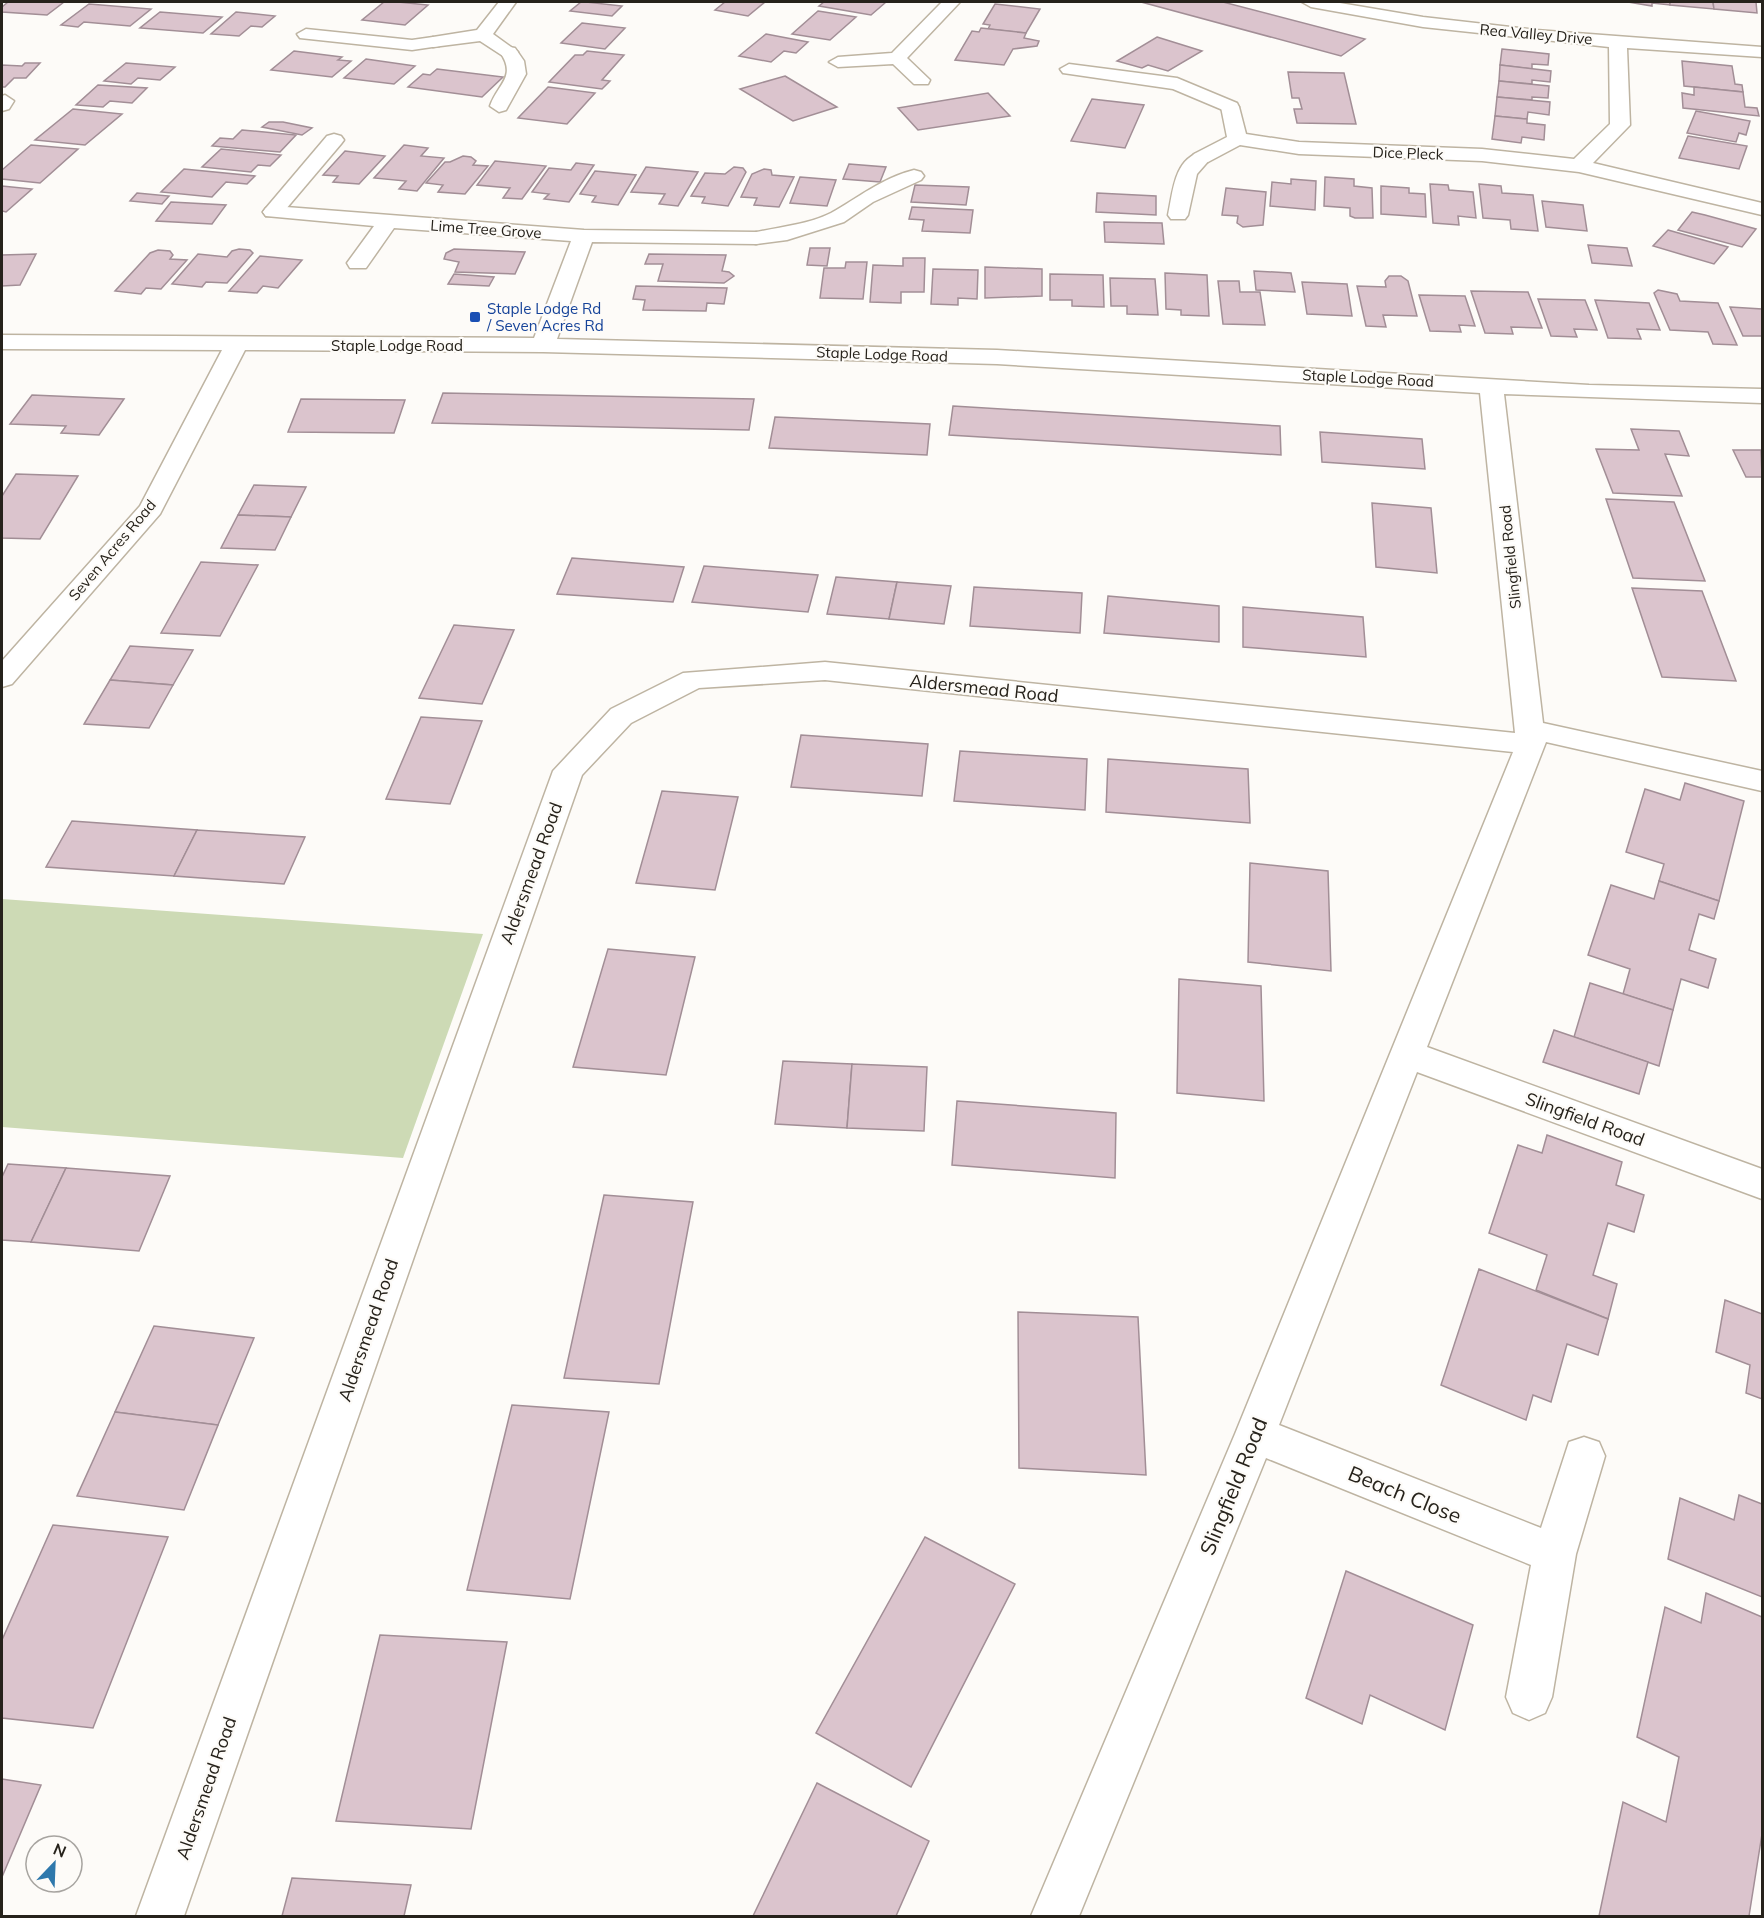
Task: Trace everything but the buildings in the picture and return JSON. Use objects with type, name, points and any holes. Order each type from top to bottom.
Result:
[{"type":"street","points":[[483,35],[507,2]]},
{"type":"street","points":[[838,62],[897,58],[951,2]]},
{"type":"street","name":"Rea Valley Drive","points":[[1311,2],[1426,23],[1762,52]]},
{"type":"street","points":[[306,34],[412,45],[483,35],[509,52],[518,63],[518,72],[499,106]]},
{"type":"street","points":[[1579,166],[1620,125],[1618,41]]},
{"type":"street","points":[[897,58],[921,80]]},
{"type":"street","points":[[1068,69],[1178,84],[1230,107],[1237,139],[1201,158],[1187,172],[1178,215]]},
{"type":"street","name":"Dice Pleck","points":[[1237,139],[1299,148],[1482,155],[1579,166],[1762,209]]},
{"type":"street","name":"Lime Tree Grove","points":[[334,140],[273,212],[584,236],[756,238],[787,234],[837,218],[866,198],[914,176]]},
{"type":"street","points":[[358,263],[387,222]]},
{"type":"street","points":[[543,345],[584,236]]},
{"type":"street","name":"Staple Lodge Road","points":[[2,342],[543,345],[997,357],[1589,392],[1762,396]]},
{"type":"street","name":"Seven Acres Road","points":[[2,678],[151,509],[236,345]]},
{"type":"street","name":"Slingfield Road","points":[[1055,1917],[1255,1434],[1407,1054],[1530,737],[1491,385]]},
{"type":"street","name":"Aldersmead Road","points":[[160,1917],[568,771],[621,716],[693,679],[825,671],[1530,737]]},
{"type":"street","points":[[1530,737],[1762,781]]},
{"type":"street","name":"Slingfield Road","points":[[1407,1054],[1762,1184]]},
{"type":"street","name":"Beach Close","points":[[1255,1434],[1555,1554]]},
{"type":"street","points":[[1529,1696],[1555,1554],[1584,1456]]},
{"type":"green space","points":[[2,899],[483,934],[403,1158],[2,1127]]},
{"type":"place","name":"Staple Lodge Rd / Seven Acres Rd","points":[[475,317]]}]
